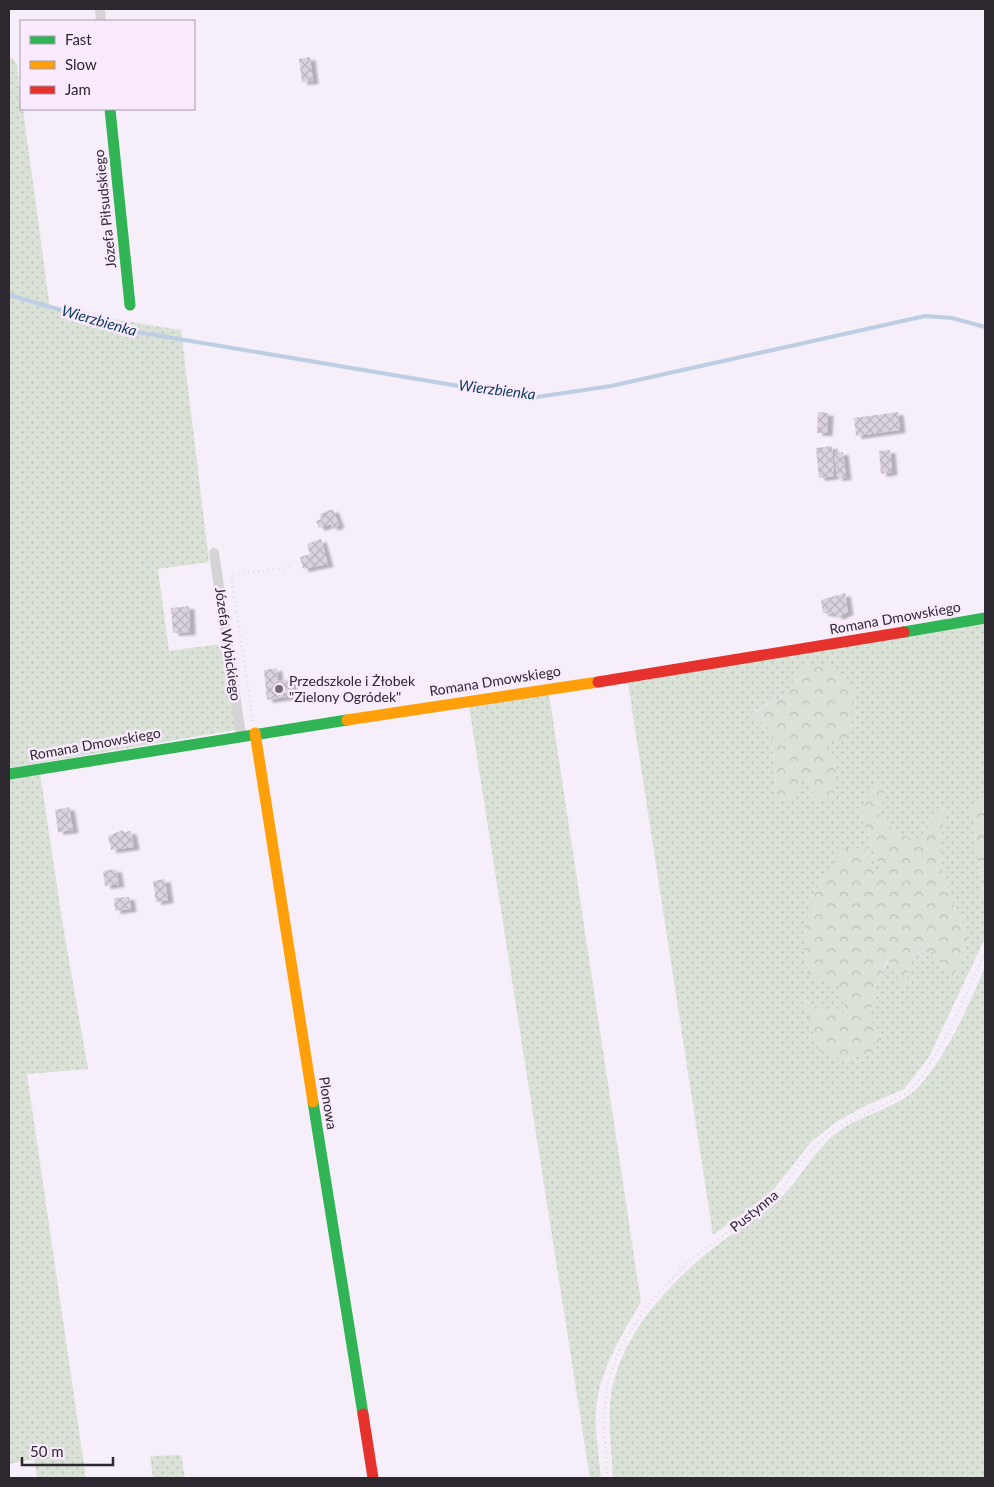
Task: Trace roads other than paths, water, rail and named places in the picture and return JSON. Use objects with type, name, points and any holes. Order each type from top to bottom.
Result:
[{"type":"street","name":"Józefa Piłsudskiego","points":[[110,110],[130,305]]},
{"type":"street","name":"Józefa Wybickiego","points":[[214,553],[241,735]]},
{"type":"street","name":"Romana Dmowskiego","points":[[9,774],[241,735],[870,638],[985,618]]},
{"type":"street","name":"Plonowa","points":[[255,733],[373,1478]]},
{"type":"waterway","name":"Wierzbienka","points":[[9,295],[137,332],[530,398],[611,386],[925,316],[952,318],[985,327]]},
{"type":"place","name":"Przedszkole i Żłobek \"Zielony Ogródek\"","points":[[279,689]]}]
